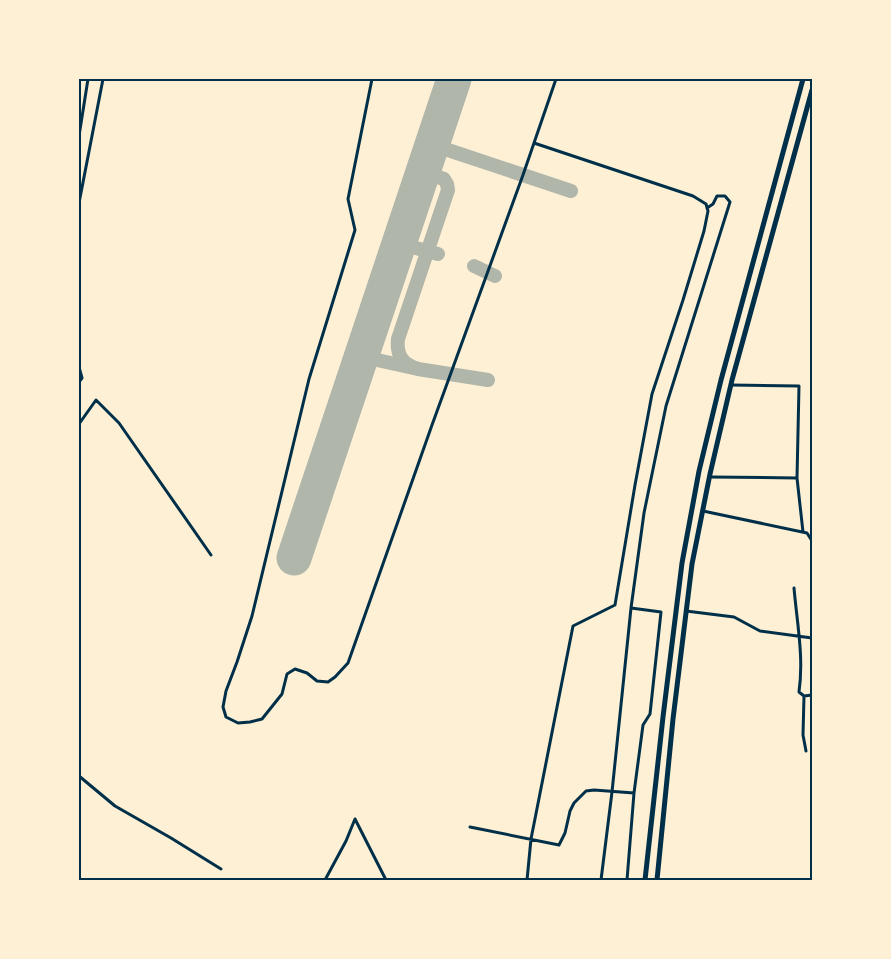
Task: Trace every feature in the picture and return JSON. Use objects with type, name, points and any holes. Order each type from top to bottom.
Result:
[{"type":"highway","points":[[645,880],[662,717],[681,572],[699,471],[721,380],[803,79]]},
{"type":"highway","points":[[656,880],[692,564],[709,477],[731,385],[812,90]]},
{"type":"street","points":[[79,136],[88,79]]},
{"type":"street","points":[[79,203],[103,79]]},
{"type":"street","points":[[372,79],[348,198],[355,230],[309,379],[252,616],[226,691],[223,707],[226,717],[238,723],[262,719],[282,694],[287,674],[295,669],[306,673],[317,682],[328,682],[348,663],[432,425],[524,175],[556,79]]},
{"type":"street","points":[[527,880],[531,839],[573,626],[615,605],[652,394],[684,300],[708,211],[706,204],[693,196],[534,143]]},
{"type":"street","points":[[602,880],[631,608],[644,513],[666,406],[730,202],[726,196],[717,196],[713,204],[708,208]]},
{"type":"street","points":[[79,367],[82,378],[79,382]]},
{"type":"street","points":[[731,385],[799,386],[797,478],[803,532]]},
{"type":"street","points":[[79,424],[96,400],[119,423],[211,555]]},
{"type":"street","points":[[709,477],[797,478]]},
{"type":"street","points":[[703,511],[807,533],[812,541]]},
{"type":"street","points":[[794,588],[801,656],[799,692],[804,696],[812,695]]},
{"type":"street","points":[[627,880],[634,793],[643,725],[650,714],[661,612],[631,608]]},
{"type":"street","points":[[686,611],[734,617],[760,630],[812,638]]},
{"type":"street","points":[[804,696],[803,735],[806,751]]},
{"type":"street","points":[[79,776],[115,806],[222,869]]},
{"type":"street","points":[[470,827],[559,845],[565,833],[570,811],[574,803],[586,791],[634,793]]},
{"type":"street","points":[[325,880],[346,841],[355,819],[386,880]]},
{"type":"taxiway","points":[[436,132],[436,141],[442,148],[571,191]]},
{"type":"taxiway","points":[[427,157],[436,148],[442,148]]},
{"type":"taxiway","points":[[418,369],[408,365],[399,355],[398,339],[448,190],[444,179],[423,172]]},
{"type":"taxiway","points":[[401,236],[405,245],[438,254]]},
{"type":"taxiway","points":[[395,256],[399,248],[405,245]]},
{"type":"taxiway","points":[[474,266],[495,276]]},
{"type":"taxiway","points":[[363,350],[368,358],[418,369],[488,380]]},
{"type":"taxiway","points":[[357,367],[364,360],[370,359]]},
{"type":"runway","points":[[294,558],[454,79]]}]
